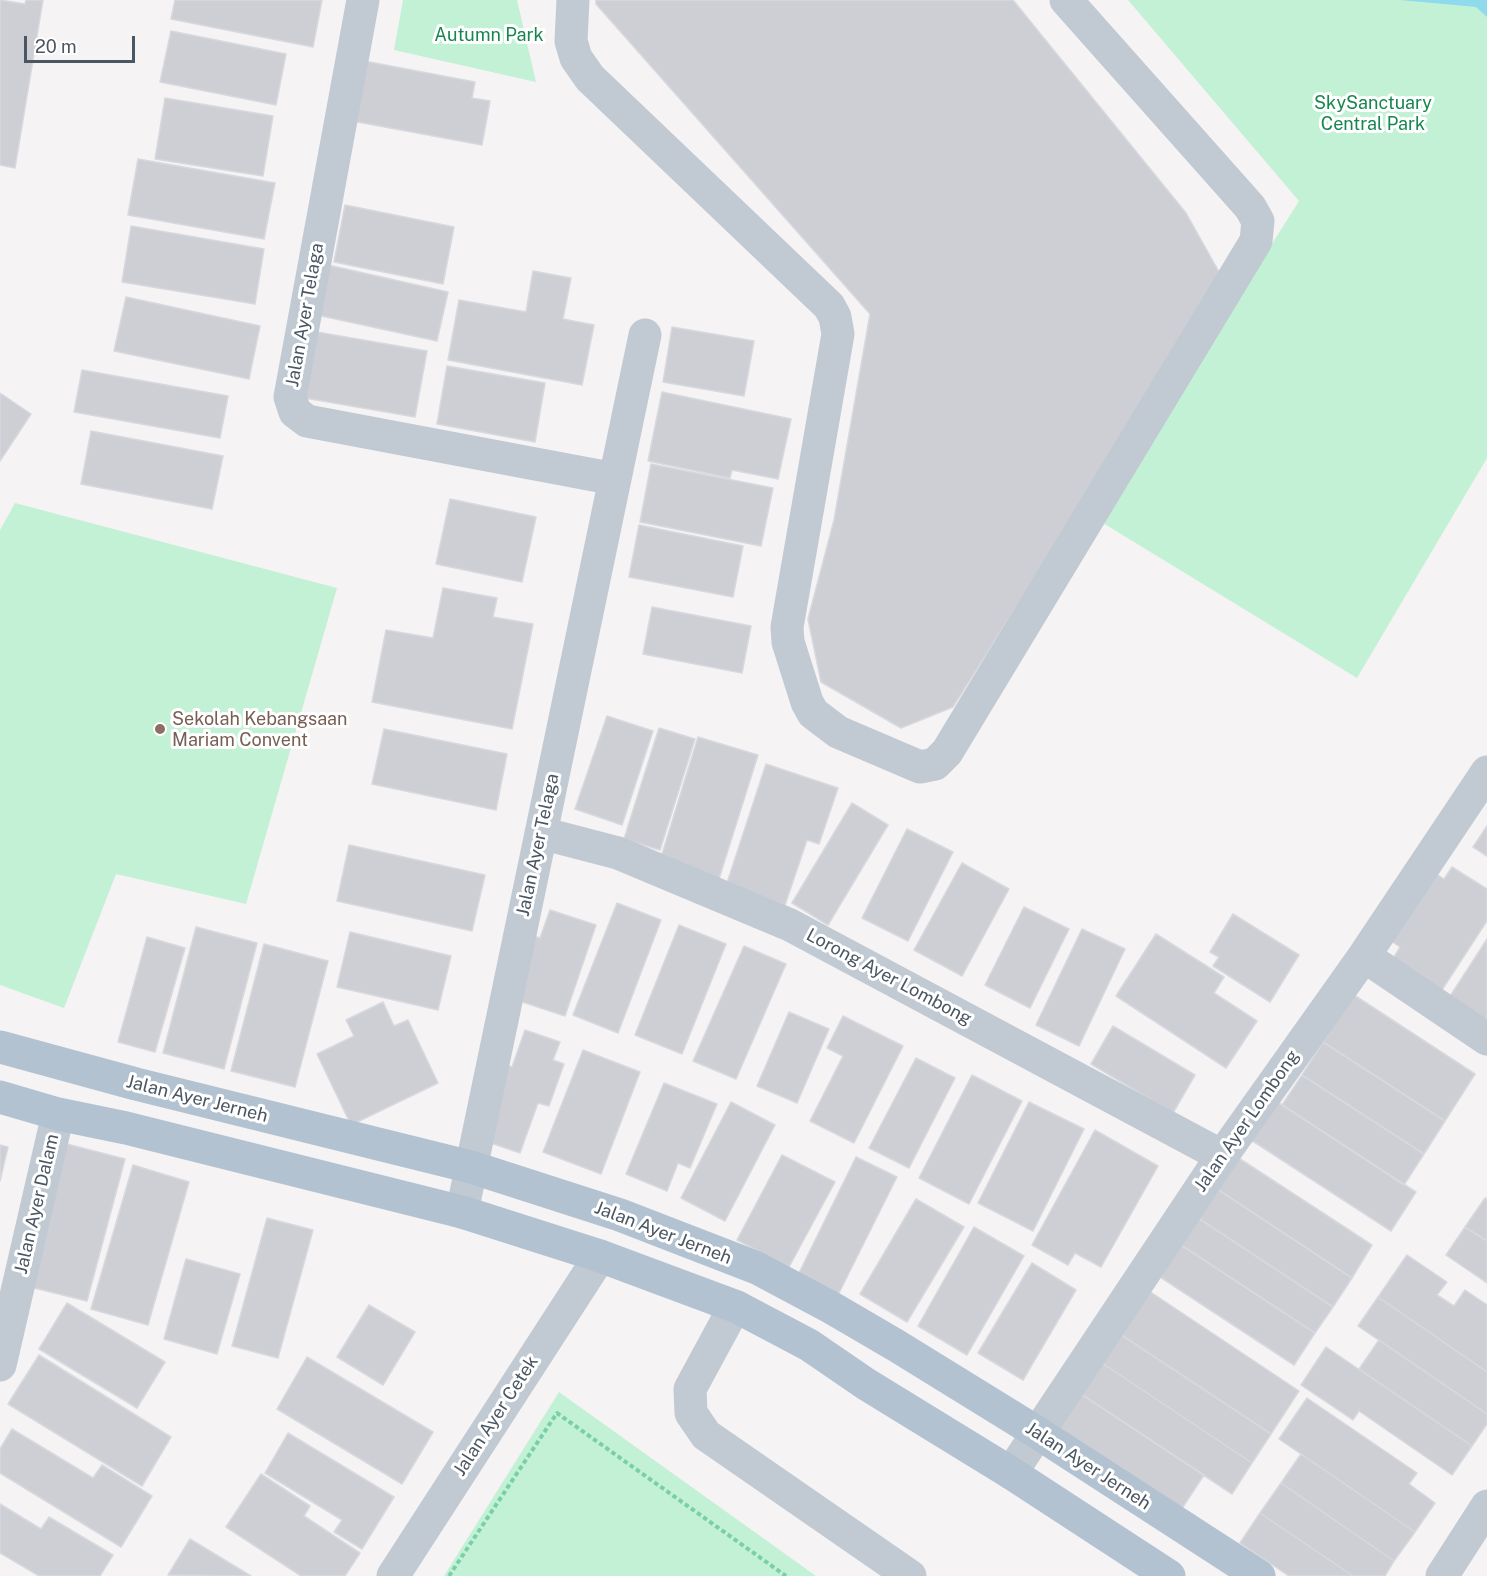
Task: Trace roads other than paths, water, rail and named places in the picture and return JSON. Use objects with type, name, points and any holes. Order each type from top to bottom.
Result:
[{"type":"main road","name":"Jalan Ayer Jerneh","points":[[0,1047],[136,1084],[471,1167],[620,1215],[757,1268],[888,1340],[1038,1433],[1259,1576]]},
{"type":"main road","points":[[0,1097],[58,1114],[126,1128],[462,1212],[600,1257],[737,1307],[809,1345],[866,1384],[1011,1473],[1169,1576]]},
{"type":"street","name":"Jalan Ayer Telaga","points":[[363,0],[290,397],[295,412],[307,421],[615,479]]},
{"type":"street","points":[[573,0],[572,41],[576,58],[590,78],[829,306],[835,317],[838,334],[787,627],[788,642],[807,702],[813,712],[838,732],[920,767],[934,764],[947,752],[1256,241],[1258,221],[1250,207],[1066,0]]},
{"type":"street","name":"Jalan Ayer Telaga","points":[[462,1212],[645,335]]},
{"type":"street","name":"Jalan Ayer Lombong","points":[[1011,1473],[1222,1156],[1364,956],[1487,772]]},
{"type":"street","name":"Lorong Ayer Lombong","points":[[541,833],[618,853],[790,925],[1222,1156]]},
{"type":"street","points":[[1364,956],[1487,1039]]},
{"type":"street","name":"Jalan Ayer Dalam","points":[[0,1365],[58,1114]]},
{"type":"street","name":"Jalan Ayer Cetek","points":[[393,1576],[600,1257]]},
{"type":"street","points":[[737,1307],[729,1317],[690,1389],[691,1413],[706,1435],[910,1576]]},
{"type":"street","points":[[1442,1576],[1487,1506]]},
{"type":"water","points":[[1400,0],[1487,0],[1487,17],[1476,7]]},
{"type":"place","name":"Sekolah Kebangsaan Mariam Convent","points":[[160,729]]},
{"type":"park label","name":"Autumn Park","points":[[489,35]]},
{"type":"park label","name":"SkySanctuary Central Park","points":[[1373,113]]}]
